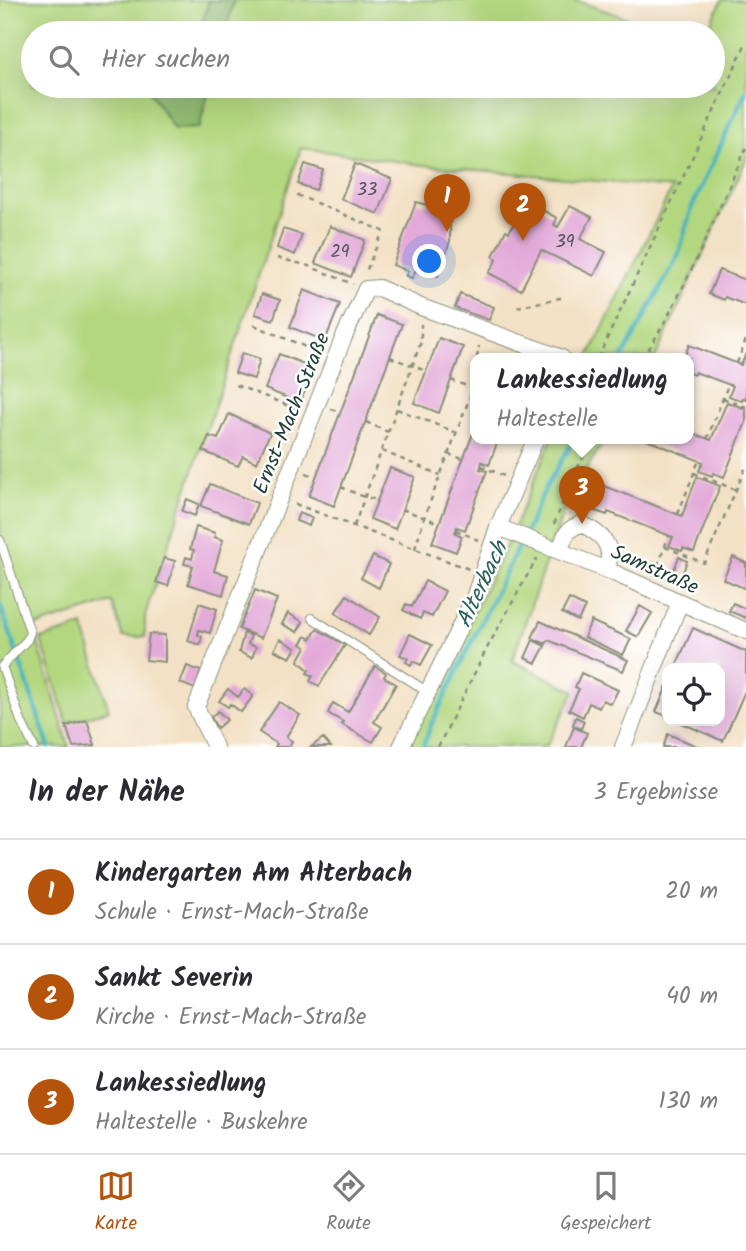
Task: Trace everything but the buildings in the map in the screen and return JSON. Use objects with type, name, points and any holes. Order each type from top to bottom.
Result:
[{"type":"street","points":[[363,288],[379,288],[421,307],[548,353]]},
{"type":"street","name":"Ernst-Mach-Straße","points":[[215,747],[196,707],[363,288]]},
{"type":"street","points":[[401,747],[505,530],[517,481],[533,444]]},
{"type":"street","points":[[560,551],[565,535],[572,527],[582,524],[598,532],[608,546],[610,560],[607,570]]},
{"type":"street","name":"Samstraße","points":[[505,530],[540,548],[560,551],[746,631]]},
{"type":"street","points":[[622,747],[680,603]]},
{"type":"lane","points":[[0,540],[30,632],[27,640],[2,666],[20,721],[34,747]]},
{"type":"lane","points":[[313,618],[428,692]]},
{"type":"path","points":[[725,88],[746,43]]},
{"type":"path","points":[[600,353],[720,98]]},
{"type":"path","points":[[646,353],[690,270],[746,148]]},
{"type":"path","points":[[277,258],[306,265],[363,288],[383,231],[297,195]]},
{"type":"path","points":[[517,307],[565,297]]},
{"type":"path","points":[[354,526],[421,342],[421,307]]},
{"type":"path","points":[[254,325],[335,359]]},
{"type":"path","points":[[737,363],[746,340]]},
{"type":"path","points":[[390,357],[426,371]]},
{"type":"path","points":[[451,380],[470,387]]},
{"type":"path","points":[[236,385],[312,415]]},
{"type":"path","points":[[707,439],[728,385]]},
{"type":"path","points":[[722,398],[746,407]]},
{"type":"path","points":[[415,549],[424,518],[470,399]]},
{"type":"path","points":[[397,409],[456,433]]},
{"type":"path","points":[[366,422],[388,432]]},
{"type":"path","points":[[551,529],[591,444]]},
{"type":"path","points":[[381,451],[440,475]]},
{"type":"path","points":[[448,454],[463,458]]},
{"type":"path","points":[[678,514],[699,460]]},
{"type":"path","points":[[481,466],[517,481]]},
{"type":"path","points":[[665,547],[704,563],[746,467]]},
{"type":"path","points":[[694,472],[736,490]]},
{"type":"path","points":[[341,487],[377,500]]},
{"type":"path","points":[[300,505],[475,571]]},
{"type":"path","points":[[402,509],[439,523]]},
{"type":"path","points":[[456,530],[484,543]]},
{"type":"path","points":[[649,588],[669,536]]},
{"type":"path","points":[[438,747],[540,548]]},
{"type":"green space","points":[[0,0],[209,0],[203,21],[21,21],[21,98],[154,98],[174,129],[199,127],[207,98],[725,98],[725,21],[712,21],[722,0],[746,0],[746,160],[657,353],[590,353],[672,188],[423,165],[301,148],[145,615],[145,637],[123,637],[112,602],[33,627],[69,747],[0,747]]},
{"type":"green space","points":[[209,0],[234,0],[228,21],[203,21]]},
{"type":"green space","points":[[234,0],[574,0],[636,21],[228,21]]},
{"type":"green space","points":[[154,98],[207,98],[199,128],[174,129]]},
{"type":"green space","points":[[549,444],[602,444],[567,500],[512,661],[575,691],[546,747],[407,747],[509,540]]},
{"type":"green space","points":[[83,626],[109,710],[67,723],[41,639]]},
{"type":"waterway","name":"Alterbach","points":[[625,353],[678,256],[692,207],[746,91]]},
{"type":"waterway","name":"Alterbach","points":[[525,534],[546,487],[571,444]]},
{"type":"waterway","name":"Alterbach","points":[[423,747],[431,725],[521,541]]},
{"type":"waterway","points":[[0,604],[49,747]]},
{"type":"place","name":"Kindergarten Am Alterbach","points":[[447,232]]},
{"type":"place","name":"Sankt Severin","points":[[523,241]]},
{"type":"place","name":"Lankessiedlung","points":[[582,524]]}]
